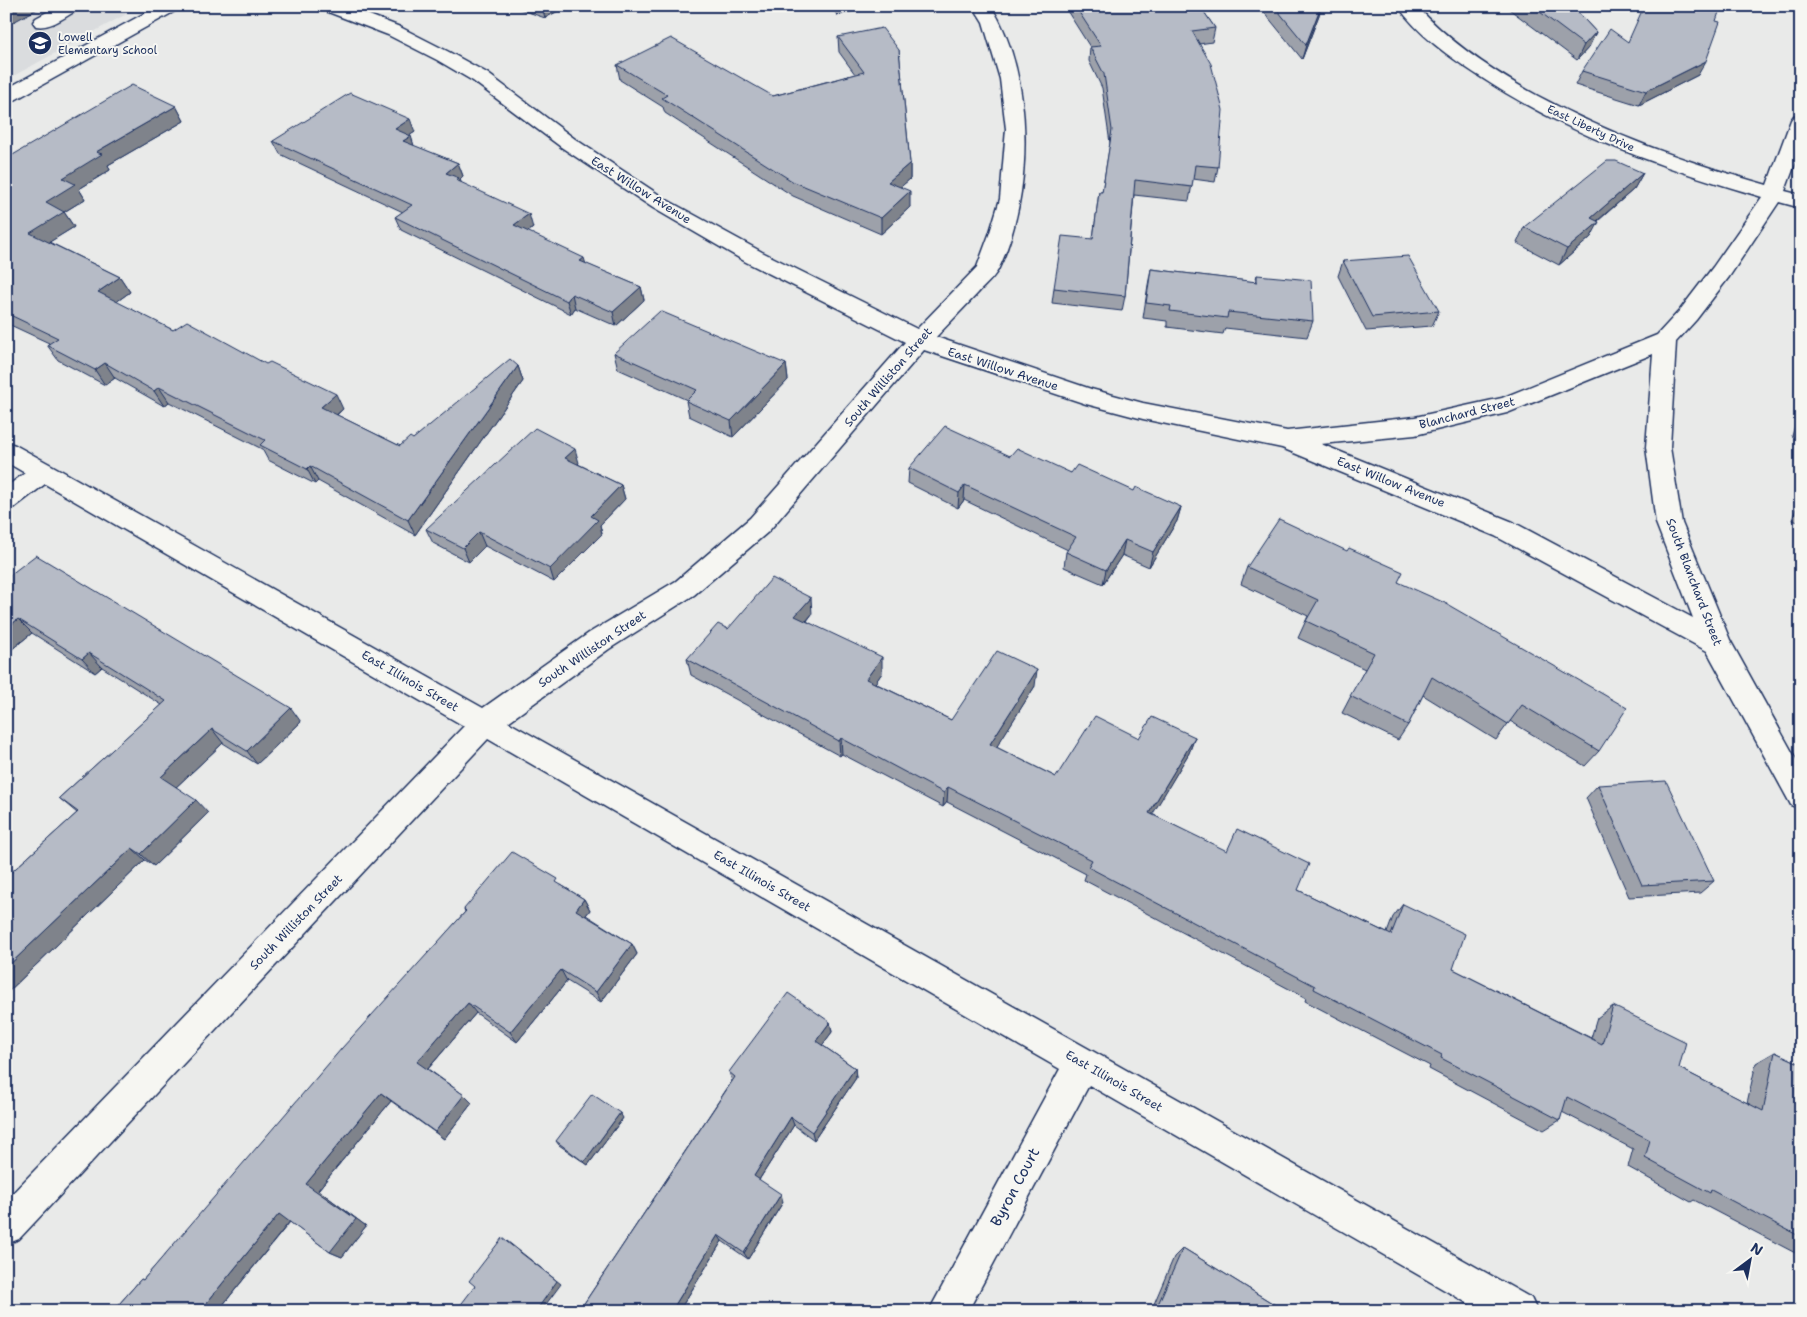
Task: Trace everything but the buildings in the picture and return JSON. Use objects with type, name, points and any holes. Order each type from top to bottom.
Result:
[{"type":"street","points":[[42,22],[71,6]]},
{"type":"street","points":[[6,97],[171,6]]},
{"type":"street","name":"East Willow Avenue","points":[[329,6],[394,31],[443,56],[480,77],[568,144],[660,204],[754,257],[920,340],[1030,378],[1134,409],[1287,440],[1504,529],[1717,643]]},
{"type":"street","name":"South Williston Street","points":[[6,1226],[485,724],[599,641],[685,588],[758,525],[920,340],[987,270],[1001,232],[1010,199],[1016,129],[1013,99],[992,22],[982,6]]},
{"type":"street","name":"East Liberty Drive","points":[[1407,6],[1423,25],[1453,51],[1498,81],[1562,117],[1617,142],[1801,202]]},
{"type":"street","points":[[1665,340],[1721,272],[1774,194],[1801,120]]},
{"type":"street","name":"Blanchard Street","points":[[1287,440],[1416,426],[1507,405],[1665,340]]},
{"type":"street","name":"South Blanchard Street","points":[[1665,340],[1658,447],[1669,524],[1717,643],[1801,796]]},
{"type":"street","name":"East Illinois Street","points":[[6,451],[1518,1311]]},
{"type":"street","points":[[6,500],[44,472]]},
{"type":"street","name":"Byron Court","points":[[948,1311],[1082,1063]]},
{"type":"shaded area","name":"Lowell Elementary School","points":[[6,6],[141,6],[6,80]]},
{"type":"place","name":"Lowell Elementary School","points":[[40,43]]}]
